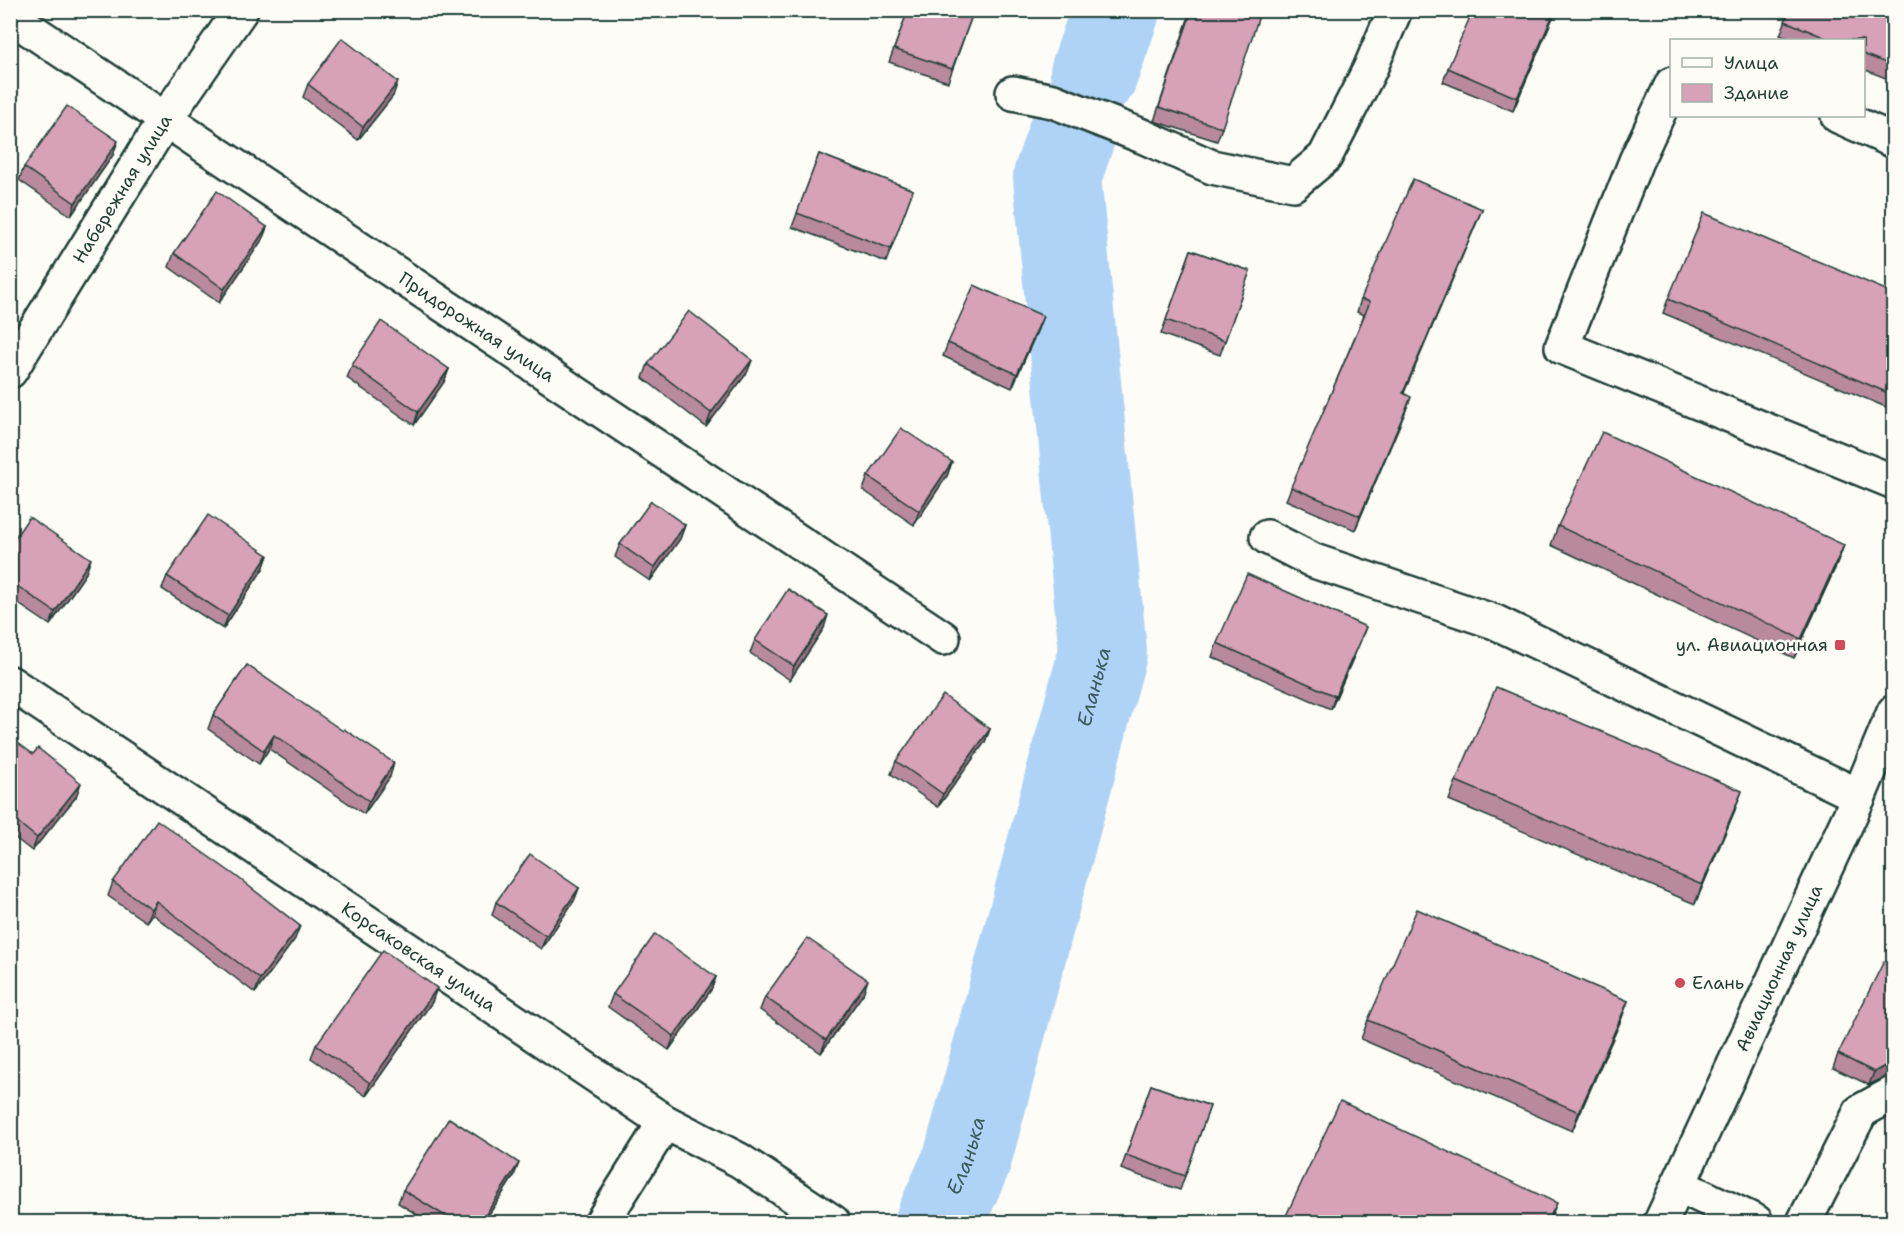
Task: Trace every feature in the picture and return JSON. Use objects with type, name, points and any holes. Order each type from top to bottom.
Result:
[{"type":"street","name":"Набережная улица","points":[[10,371],[166,118],[242,10]]},
{"type":"street","points":[[1013,93],[1053,101],[1212,167],[1293,184],[1325,157],[1370,69],[1395,10]]},
{"type":"street","name":"Придорожная улица","points":[[10,15],[943,638]]},
{"type":"street","points":[[1670,86],[1636,161],[1562,347],[1893,482]]},
{"type":"street","points":[[1840,117],[1893,141]]},
{"type":"street","points":[[1267,537],[1314,561],[1495,622],[1859,796]]},
{"type":"street","name":"Корсаковская улица","points":[[10,683],[665,1122],[739,1160],[832,1222]]},
{"type":"street","name":"Авиационная улица","points":[[1661,1222],[1859,796],[1893,712]]},
{"type":"street","points":[[1804,1222],[1861,1111],[1893,1093]]},
{"type":"street","points":[[602,1222],[665,1122]]},
{"type":"street","points":[[1678,1185],[1756,1222]]},
{"type":"building","points":[[908,10],[966,10],[973,13],[952,69],[894,49]]},
{"type":"building","points":[[1192,10],[1261,10],[1222,128],[1159,107]]},
{"type":"building","points":[[1473,10],[1555,10],[1517,98],[1448,68]]},
{"type":"building","points":[[1790,10],[1893,10],[1893,66],[1865,55],[1865,39],[1829,39],[1785,21]]},
{"type":"building","points":[[342,38],[398,82],[363,127],[308,84]]},
{"type":"building","points":[[67,106],[118,141],[75,203],[24,167]]},
{"type":"building","points":[[819,154],[913,190],[891,249],[797,213]]},
{"type":"building","points":[[1413,179],[1482,209],[1403,393],[1411,397],[1360,516],[1291,487],[1370,302],[1361,299]]},
{"type":"building","points":[[217,191],[267,227],[224,289],[174,253]]},
{"type":"building","points":[[1704,213],[1893,293],[1893,395],[1668,299]]},
{"type":"building","points":[[1191,250],[1250,271],[1225,341],[1166,320]]},
{"type":"building","points":[[974,285],[1043,316],[1017,374],[948,343]]},
{"type":"building","points":[[689,311],[752,360],[711,413],[648,364]]},
{"type":"building","points":[[381,321],[449,369],[418,412],[352,365]]},
{"type":"building","points":[[901,428],[952,462],[919,511],[868,476]]},
{"type":"building","points":[[1602,432],[1844,545],[1801,639],[1558,526]]},
{"type":"building","points":[[651,501],[685,525],[654,568],[620,544]]},
{"type":"building","points":[[208,515],[268,555],[228,616],[167,576]]},
{"type":"building","points":[[29,517],[91,559],[55,612],[10,581],[10,545]]},
{"type":"building","points":[[1247,574],[1366,627],[1335,696],[1217,643]]},
{"type":"building","points":[[788,589],[828,615],[794,666],[755,640]]},
{"type":"building","points":[[247,665],[394,763],[369,801],[274,735],[264,751],[213,715]]},
{"type":"building","points":[[1496,687],[1742,791],[1702,885],[1456,781]]},
{"type":"building","points":[[943,695],[990,729],[943,794],[896,761]]},
{"type":"building","points":[[10,737],[33,754],[38,748],[81,783],[37,838],[10,816]]},
{"type":"building","points":[[157,820],[236,876],[300,926],[260,979],[156,901],[151,909],[113,882]]},
{"type":"building","points":[[530,854],[579,888],[546,936],[496,902]]},
{"type":"building","points":[[1417,909],[1628,1001],[1579,1112],[1368,1020]]},
{"type":"building","points":[[655,934],[716,977],[674,1036],[613,994]]},
{"type":"building","points":[[807,938],[868,980],[826,1040],[765,997]]},
{"type":"building","points":[[383,950],[437,988],[370,1083],[316,1045]]},
{"type":"building","points":[[1884,961],[1893,966],[1893,1063],[1874,1072],[1838,1054]]},
{"type":"building","points":[[1151,1085],[1210,1106],[1185,1176],[1126,1155]]},
{"type":"building","points":[[1340,1101],[1557,1203],[1547,1222],[1283,1222]]},
{"type":"building","points":[[449,1118],[519,1163],[481,1222],[455,1222],[403,1190]]},
{"type":"waterway","name":"Еланька","points":[[1094,73],[1116,10]]},
{"type":"waterway","name":"Еланька","points":[[939,1222],[967,1160],[1103,652],[1057,177],[1072,133]]},
{"type":"place","name":"ул. Авиационная","points":[[1840,645]]},
{"type":"place","name":"Елань","points":[[1680,983]]}]
